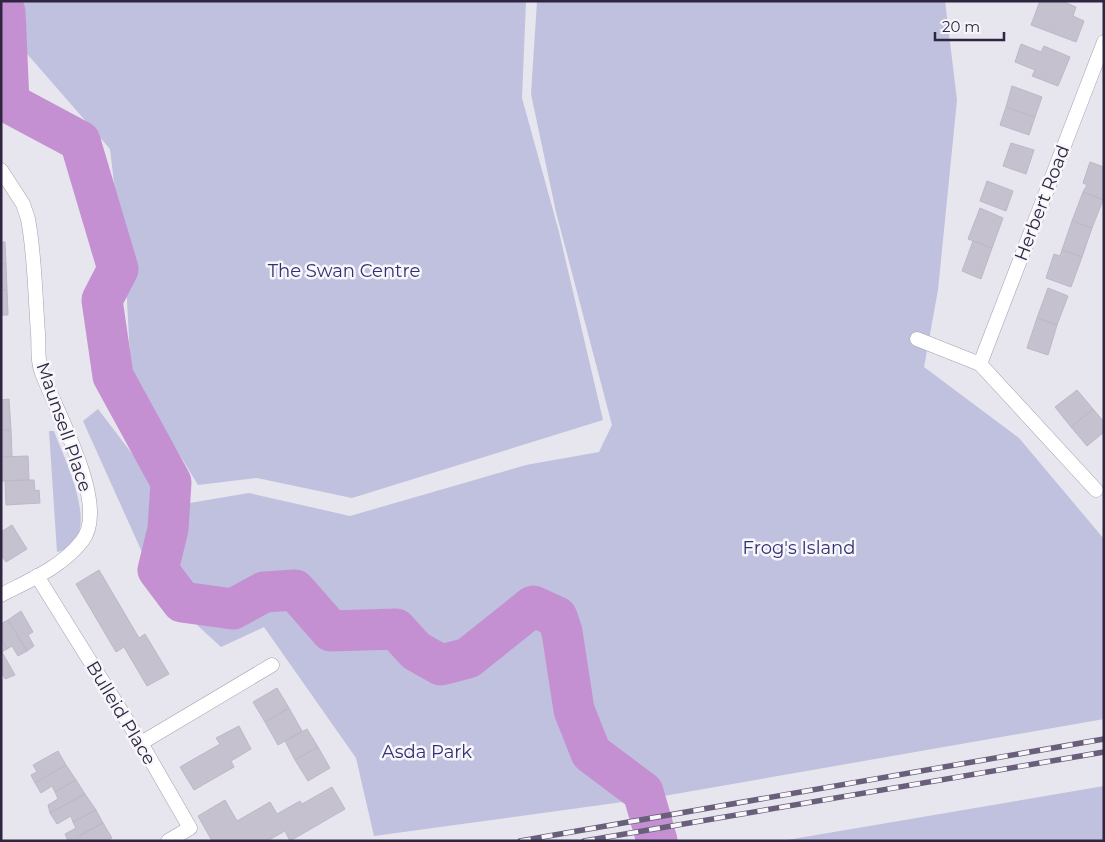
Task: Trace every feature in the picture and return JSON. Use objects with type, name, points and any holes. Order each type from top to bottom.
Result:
[{"type":"street","name":"Herbert Road","points":[[980,364],[1104,42]]},
{"type":"street","name":"Maunsell Place","points":[[1,170],[23,204],[29,226],[40,369],[80,466],[91,505],[90,523],[84,540],[57,565],[1,595]]},
{"type":"street","points":[[916,339],[980,364],[1096,490]]},
{"type":"street","name":"Bulleid Place","points":[[37,576],[141,743],[190,828],[168,841]]},
{"type":"street","points":[[141,743],[272,664]]},
{"type":"green space","name":"The Swan Centre","points":[[8,1],[526,1],[522,98],[559,232],[603,420],[352,498],[257,478],[198,485],[131,375],[126,283],[110,149],[15,40]]},
{"type":"green space","name":"Frog's Island","points":[[537,1],[945,1],[957,100],[938,290],[924,367],[1019,438],[1104,539],[1104,719],[652,798],[374,836],[356,758],[264,627],[221,647],[159,590],[83,421],[98,409],[172,506],[249,493],[350,516],[526,465],[599,452],[612,425],[556,212],[531,94]]},
{"type":"green space","points":[[49,431],[54,431],[66,460],[73,479],[81,516],[79,532],[72,545],[57,552]]},
{"type":"green space","points":[[1104,786],[1104,841],[781,841]]},
{"type":"building","points":[[1040,1],[1062,1],[1076,7],[1073,16],[1084,21],[1076,42],[1031,25]]},
{"type":"building","points":[[1021,44],[1041,52],[1044,46],[1070,57],[1058,86],[1032,76],[1035,70],[1015,62]]},
{"type":"building","points":[[1012,86],[1042,97],[1035,117],[1006,107]]},
{"type":"building","points":[[1006,107],[1035,117],[1029,135],[1000,125]]},
{"type":"building","points":[[1011,143],[1034,150],[1026,174],[1003,166]]},
{"type":"building","points":[[1090,162],[1104,167],[1103,200],[1083,192],[1087,185],[1083,183]]},
{"type":"building","points":[[987,181],[1013,191],[1006,211],[980,201]]},
{"type":"building","points":[[1083,192],[1103,200],[1092,228],[1072,221]]},
{"type":"building","points":[[980,208],[1003,218],[992,248],[968,239]]},
{"type":"building","points":[[1072,221],[1092,228],[1082,257],[1062,250]]},
{"type":"building","points":[[973,241],[992,248],[981,279],[962,271]]},
{"type":"building","points":[[1,242],[5,242],[6,264],[1,264]]},
{"type":"building","points":[[1062,250],[1082,257],[1071,287],[1046,278],[1054,254],[1060,256]]},
{"type":"building","points":[[1,264],[6,264],[7,290],[1,291]]},
{"type":"building","points":[[1048,288],[1068,296],[1057,325],[1037,318]]},
{"type":"building","points":[[7,290],[8,315],[1,315],[1,291]]},
{"type":"building","points":[[1037,318],[1057,325],[1048,355],[1027,348]]},
{"type":"building","points":[[1077,390],[1093,409],[1071,427],[1055,407]]},
{"type":"building","points":[[9,399],[11,430],[1,430],[1,400]]},
{"type":"building","points":[[1093,409],[1104,422],[1104,432],[1087,446],[1071,427]]},
{"type":"building","points":[[1,430],[11,430],[12,456],[1,457]]},
{"type":"building","points":[[28,456],[29,480],[2,481],[1,457]]},
{"type":"building","points":[[34,480],[35,491],[39,490],[40,503],[6,505],[5,481]]},
{"type":"building","points":[[12,525],[27,549],[6,562],[1,555],[1,532]]},
{"type":"building","points":[[99,570],[139,638],[145,634],[169,674],[147,686],[124,647],[116,652],[76,584]]},
{"type":"building","points":[[21,611],[33,632],[28,635],[34,646],[27,651],[8,620]]},
{"type":"building","points":[[8,620],[27,651],[18,656],[12,646],[7,649],[1,639],[1,624]]},
{"type":"building","points":[[1,639],[7,649],[2,652],[15,675],[5,679],[1,672]]},
{"type":"building","points":[[277,688],[289,708],[265,722],[253,702]]},
{"type":"building","points":[[289,708],[302,731],[278,745],[265,722]]},
{"type":"building","points":[[239,726],[251,749],[231,761],[234,767],[194,790],[180,767],[220,744],[216,738]]},
{"type":"building","points":[[307,729],[318,747],[295,760],[285,741]]},
{"type":"building","points":[[318,747],[330,768],[308,781],[295,760]]},
{"type":"building","points":[[58,751],[66,765],[35,783],[31,775],[37,772],[33,765]]},
{"type":"building","points":[[66,765],[76,780],[55,792],[52,786],[41,793],[35,783]]},
{"type":"building","points":[[76,780],[85,794],[50,813],[48,805],[58,799],[55,792]]},
{"type":"building","points":[[332,787],[345,809],[290,841],[285,831],[267,841],[212,841],[198,816],[225,800],[237,821],[270,802],[277,814],[300,801],[302,804]]},
{"type":"building","points":[[85,794],[96,810],[73,822],[71,816],[57,824],[50,813]]},
{"type":"building","points":[[96,810],[103,823],[68,841],[65,834],[76,828],[73,822]]},
{"type":"building","points":[[103,823],[112,838],[107,841],[71,841]]},
{"type":"waterway","points":[[1,8],[5,12],[9,103],[80,141],[118,269],[102,300],[113,376],[171,482],[168,529],[158,570],[182,602],[233,609],[264,592],[295,590],[331,631],[396,629],[416,651],[441,665],[468,658],[533,606],[557,617],[562,632],[574,710],[591,753],[643,792],[657,841]]},
{"type":"railway","points":[[520,841],[1104,739]]},
{"type":"railway","points":[[584,841],[1104,752]]},
{"type":"park label","name":"Asda Park","points":[[427,752]]}]
